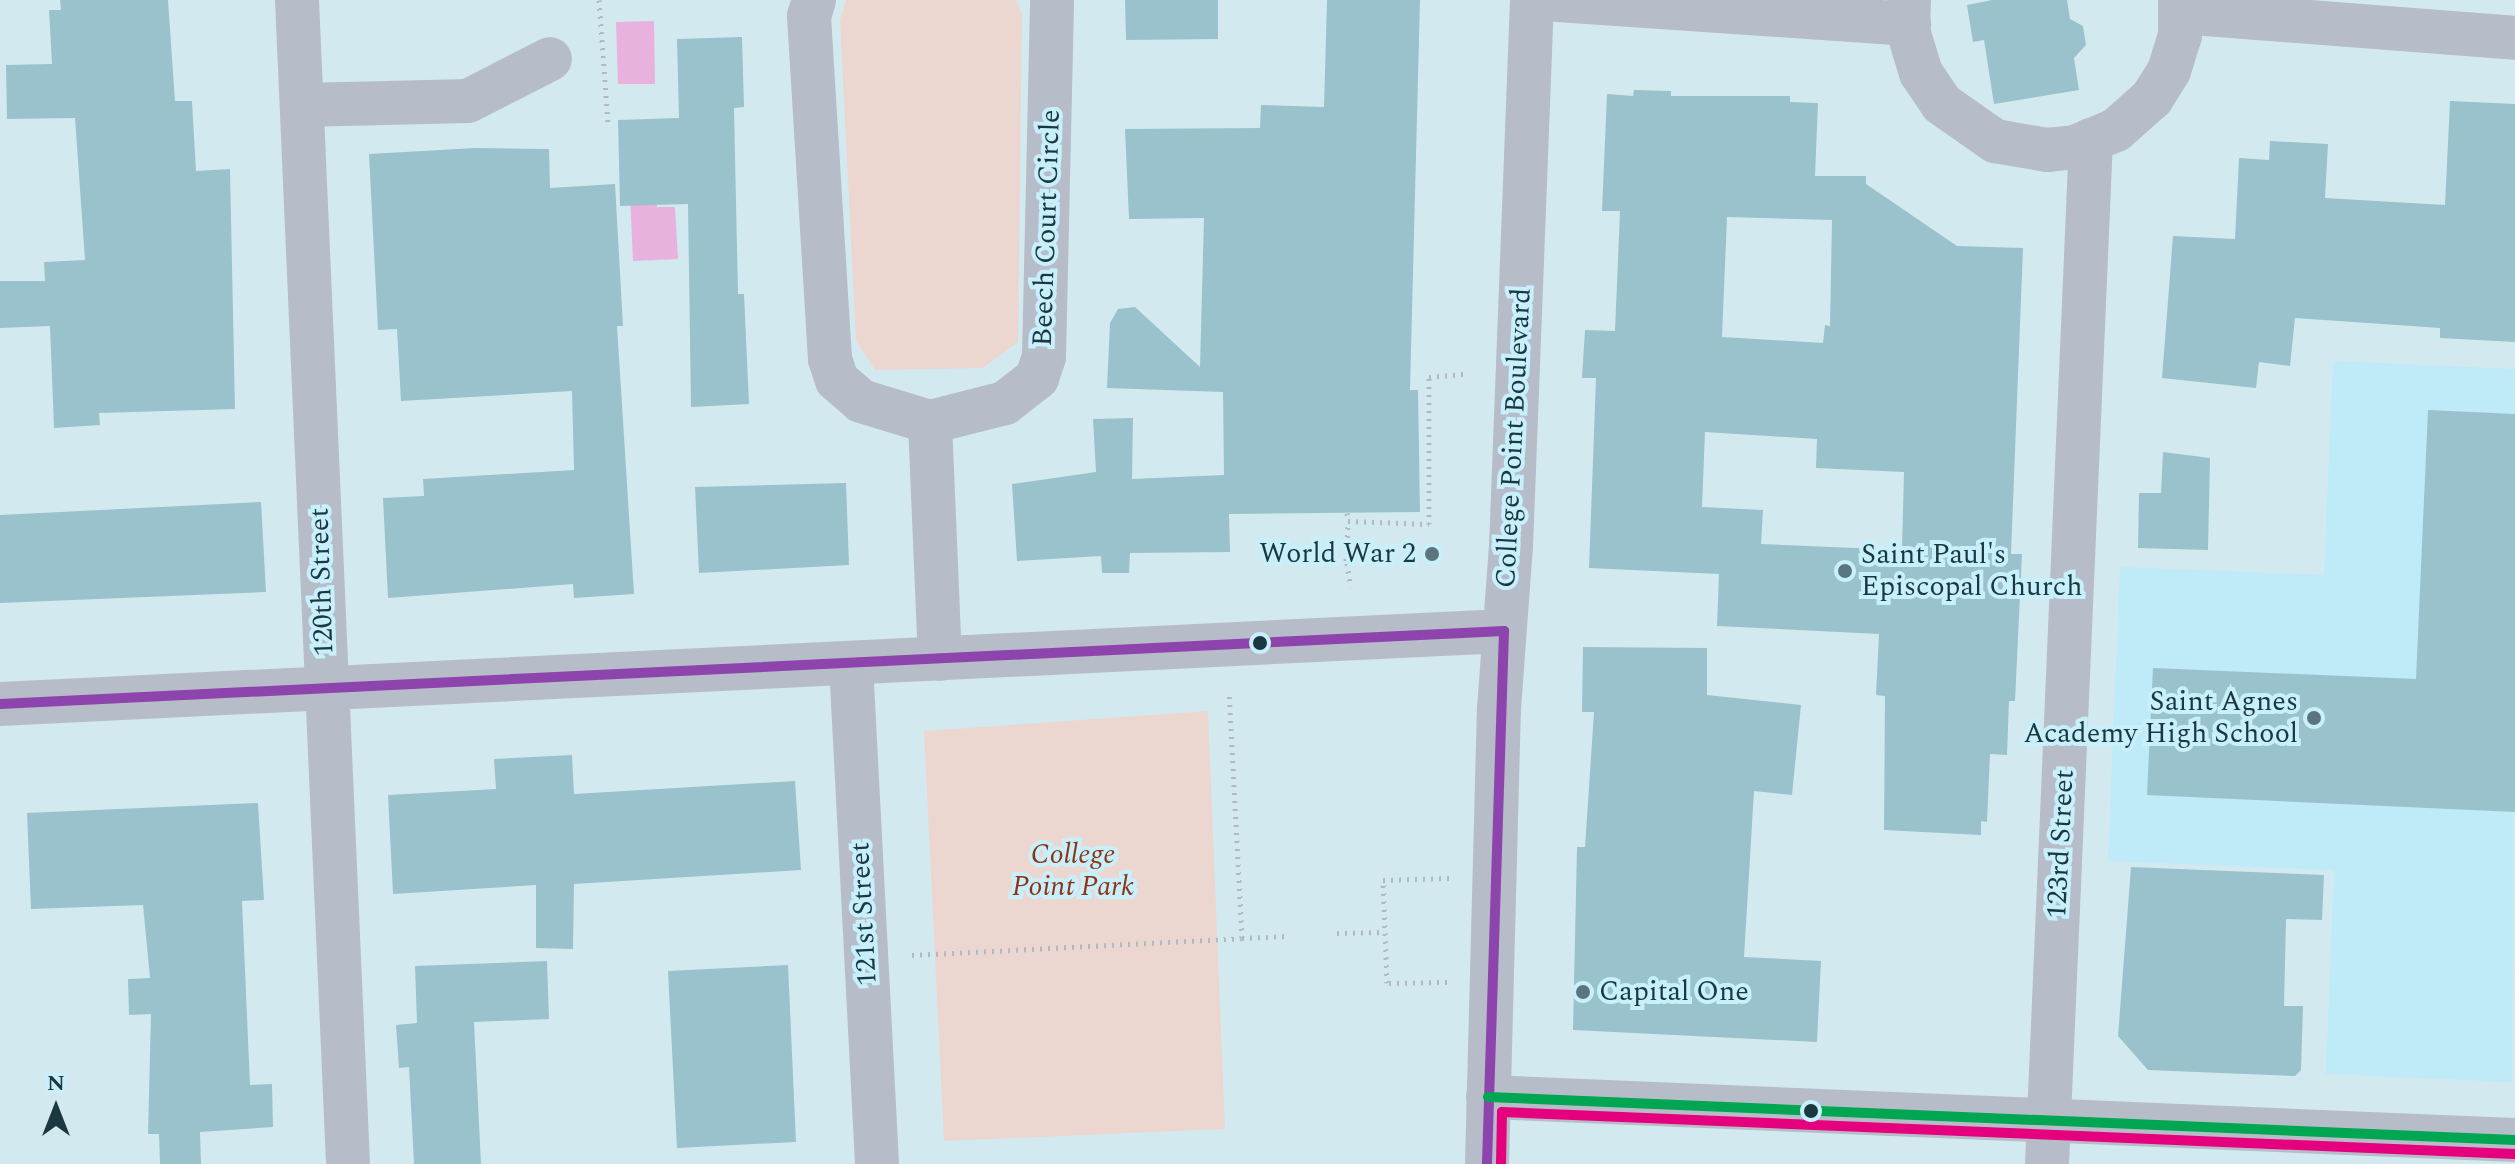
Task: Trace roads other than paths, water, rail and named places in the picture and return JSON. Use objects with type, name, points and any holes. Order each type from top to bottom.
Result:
[{"type":"street","name":"120th Street","points":[[297,0],[348,1164]]},
{"type":"street","points":[[814,0],[809,16],[830,359],[837,380],[861,401],[930,422],[940,659]]},
{"type":"street","name":"Beech Court Circle","points":[[930,422],[1005,403],[1037,378],[1044,357],[1052,0]]},
{"type":"street","name":"College Point Boulevard","points":[[1487,1164],[1504,631],[1532,0]]},
{"type":"street","points":[[1558,0],[1909,12],[1921,73],[1962,123],[1995,141],[2030,149],[2075,147],[2116,130],[2152,98],[2169,71],[2180,6],[2515,38]]},
{"type":"street","points":[[302,105],[468,101],[550,59]]},
{"type":"street","name":"123rd Street","points":[[2047,1164],[2091,140]]},
{"type":"street","points":[[0,704],[1504,631]]},
{"type":"street","name":"121st Street","points":[[851,664],[877,1164]]},
{"type":"street","points":[[1488,1097],[2515,1140]]},
{"type":"place","name":"World War 2","points":[[1432,554]]},
{"type":"place","name":"Saint Paul's Episcopal Church","points":[[1845,571]]},
{"type":"place","name":"Saint Agnes Academy High School","points":[[2314,718]]},
{"type":"place","name":"Capital One","points":[[1583,992]]},
{"type":"park label","name":"College Point Park","points":[[1073,871]]}]
